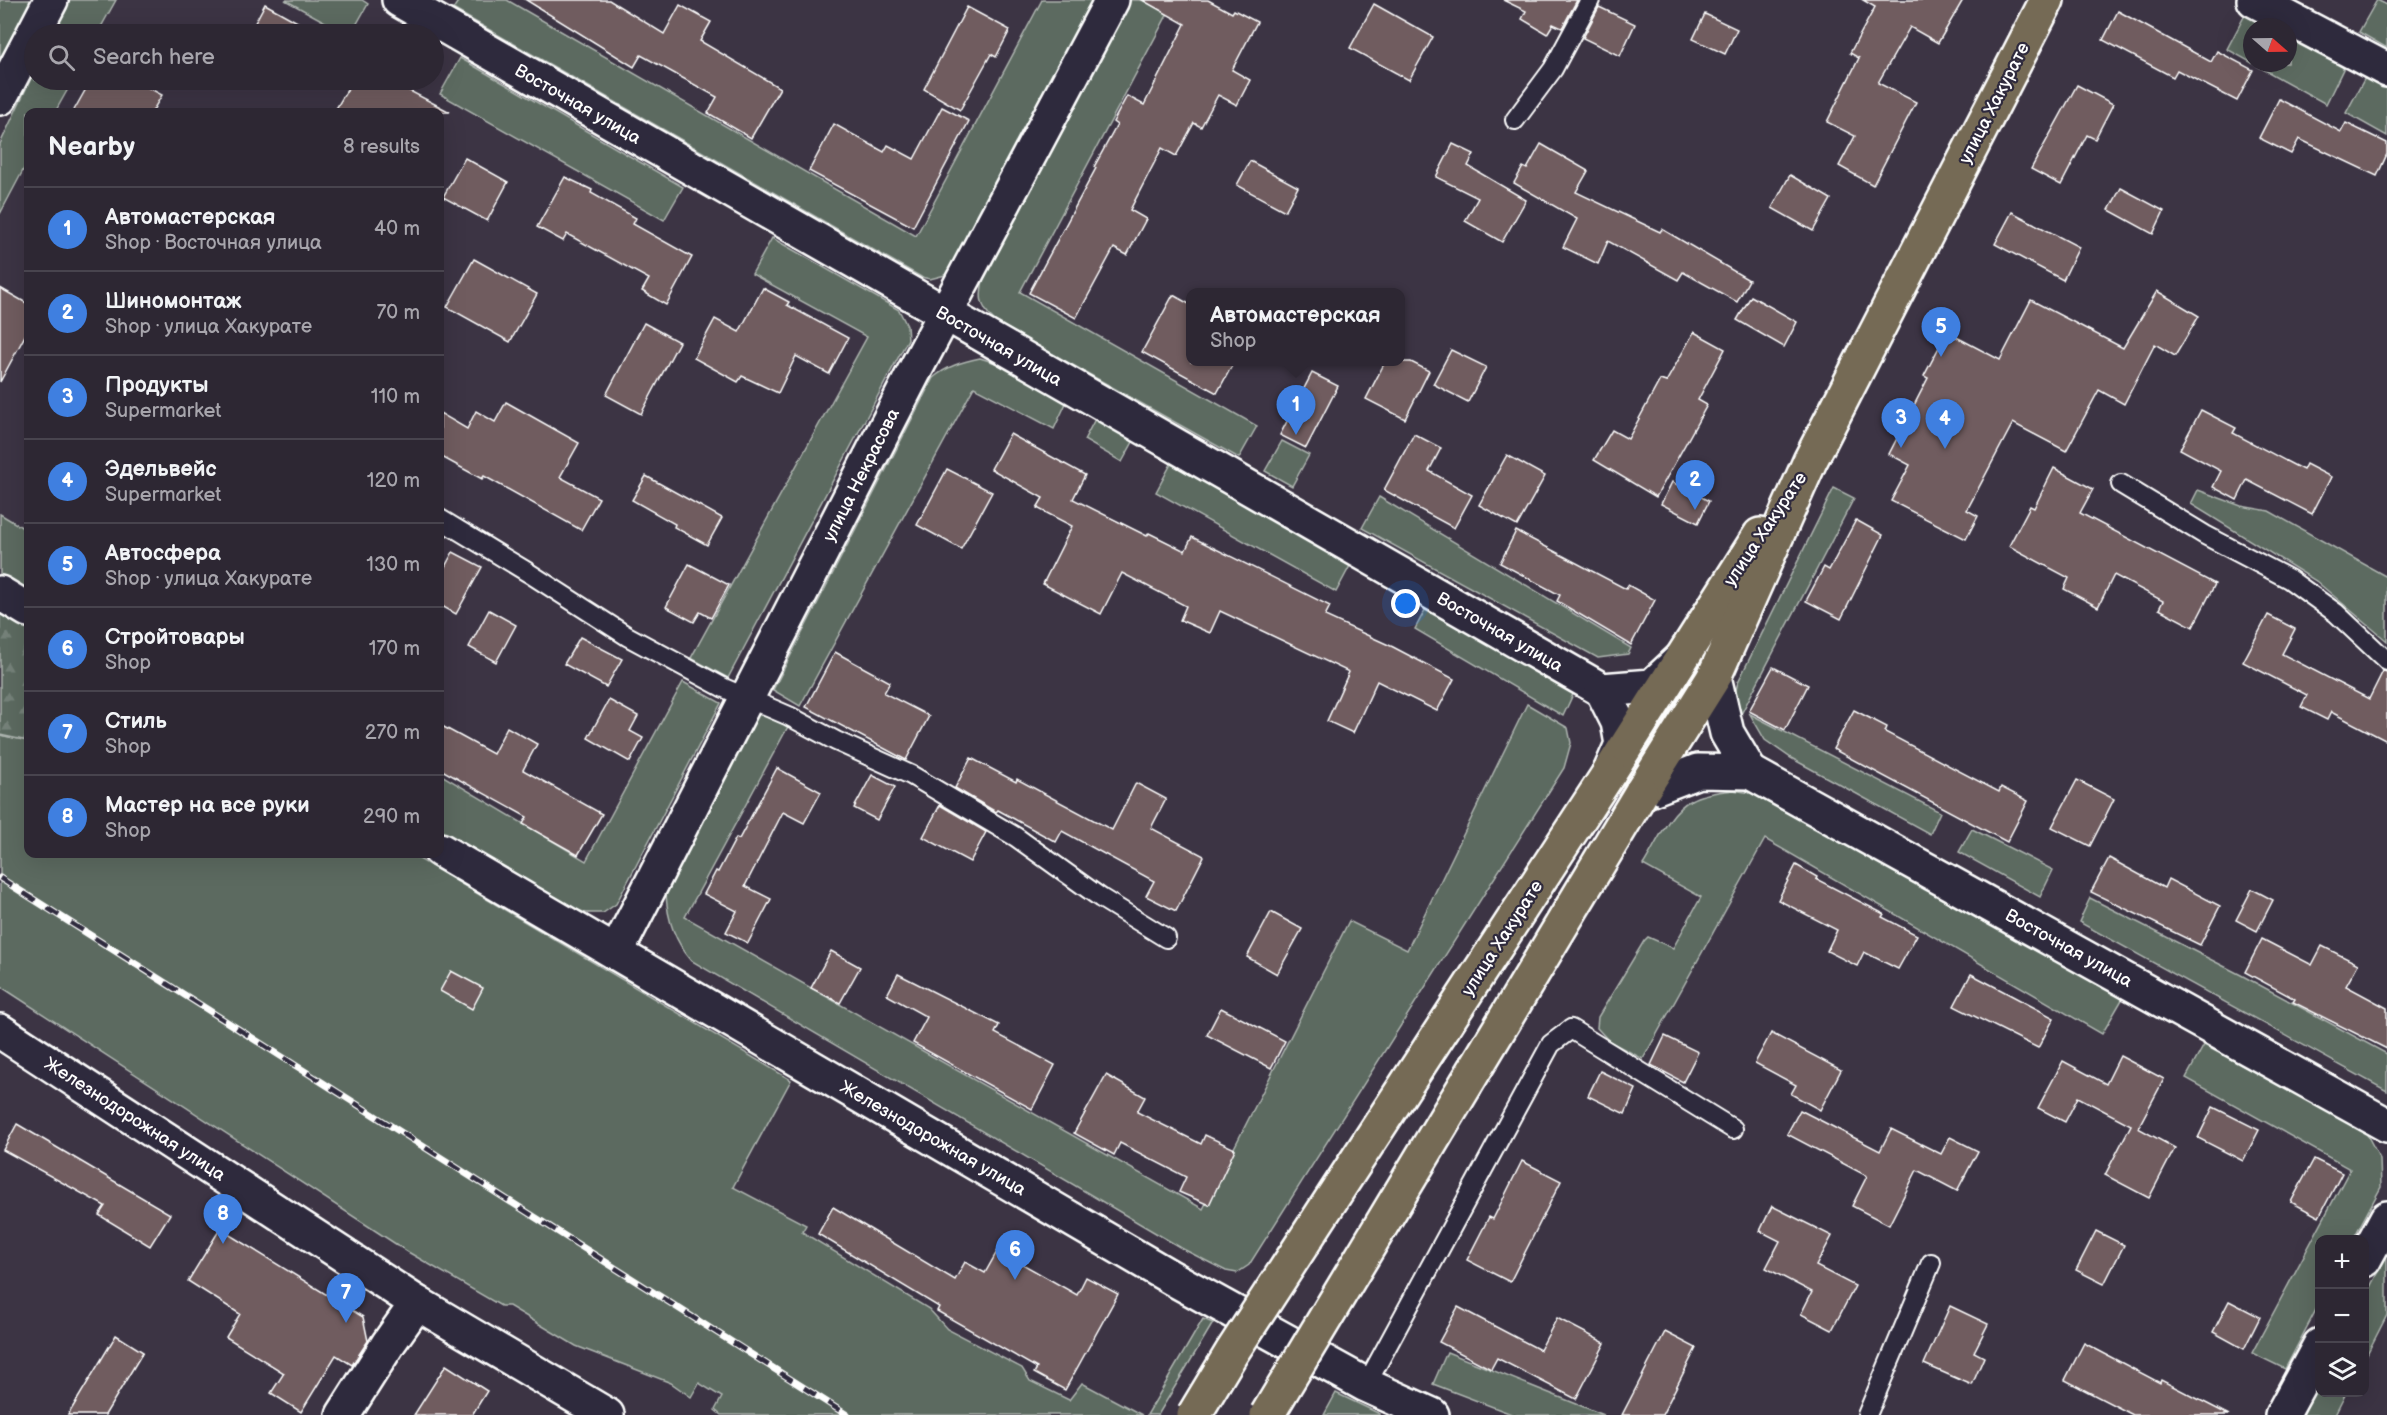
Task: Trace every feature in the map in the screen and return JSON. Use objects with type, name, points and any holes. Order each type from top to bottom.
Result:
[{"type":"main road","name":"улица Хакурате","points":[[1267,1415],[1641,793],[1714,677],[1810,461],[2047,0]]},
{"type":"main road","name":"улица Хакурате","points":[[1194,1415],[1232,1352],[1611,770],[1750,548],[1810,461]]},
{"type":"street","points":[[39,24],[51,0]]},
{"type":"street","name":"Восточная улица","points":[[399,0],[441,24]]},
{"type":"street","name":"улица Некрасова","points":[[616,953],[944,315],[1112,0]]},
{"type":"street","points":[[2254,0],[2387,70]]},
{"type":"street","name":"Восточная улица","points":[[444,26],[944,315],[1602,690]]},
{"type":"street","points":[[0,98],[24,52]]},
{"type":"street","points":[[0,593],[24,608]]},
{"type":"street","points":[[1611,770],[1622,744],[1618,722],[1602,690],[1652,686],[1680,660]]},
{"type":"street","points":[[1714,677],[1727,734],[1750,772]]},
{"type":"street","points":[[1641,793],[1698,771],[1750,772]]},
{"type":"street","name":"Восточная улица","points":[[1750,772],[2387,1125]]},
{"type":"street","name":"Железнодорожная улица","points":[[444,852],[1172,1278],[1366,1385],[1432,1415]]},
{"type":"street","name":"Железнодорожная улица","points":[[0,1031],[417,1302],[607,1415]]},
{"type":"street","points":[[2369,1251],[2387,1218]]},
{"type":"street","points":[[343,1415],[417,1302]]},
{"type":"street","points":[[2282,1415],[2315,1353]]},
{"type":"lane","points":[[1515,120],[1552,69],[1590,0]]},
{"type":"lane","points":[[2121,484],[2205,535],[2289,579],[2336,613],[2387,661]]},
{"type":"lane","points":[[444,521],[627,636],[724,688],[911,776],[1016,837],[1101,898],[1166,938]]},
{"type":"lane","points":[[1366,1385],[1551,1044],[1571,1029],[1733,1129]]},
{"type":"lane","points":[[1867,1415],[1931,1263]]},
{"type":"green space","points":[[0,0],[33,0],[0,67]]},
{"type":"green space","points":[[70,0],[116,0],[103,24],[57,24]]},
{"type":"green space","points":[[285,0],[362,0],[368,4],[357,24],[329,24]]},
{"type":"green space","points":[[459,0],[507,0],[916,236],[1042,0],[1097,0],[949,274],[930,279],[921,277],[453,9]]},
{"type":"green space","points":[[1129,0],[1175,0],[1020,292],[1257,426],[1239,458],[996,322],[983,305],[981,294],[985,272]]},
{"type":"green space","points":[[2377,0],[2387,5],[2387,48],[2359,32]]},
{"type":"green space","points":[[2246,13],[2256,18],[2243,18]]},
{"type":"green space","points":[[2243,19],[2243,58],[2227,49]]},
{"type":"green space","points":[[2297,38],[2346,63],[2326,104],[2268,72],[2297,72]]},
{"type":"green space","points":[[460,58],[683,187],[664,220],[440,94]]},
{"type":"green space","points":[[2367,74],[2387,85],[2387,136],[2346,113]]},
{"type":"green space","points":[[26,90],[67,90],[57,108],[24,108],[24,169],[0,214],[0,144]]},
{"type":"green space","points":[[772,238],[899,310],[907,326],[908,339],[728,678],[691,658],[867,337],[752,274]]},
{"type":"green space","points":[[980,358],[996,363],[1067,401],[1054,429],[974,387],[800,706],[773,690],[933,378],[955,365]]},
{"type":"green space","points":[[1095,419],[1134,440],[1122,462],[1084,440]]},
{"type":"green space","points":[[1282,441],[1309,455],[1292,486],[1265,471]]},
{"type":"green space","points":[[1171,464],[1351,564],[1336,592],[1156,492]]},
{"type":"green space","points":[[1834,488],[1854,498],[1738,720],[1733,702],[1738,682]]},
{"type":"green space","points":[[2198,490],[2241,506],[2269,511],[2387,577],[2387,641],[2316,581],[2191,504]]},
{"type":"green space","points":[[1379,497],[1631,648],[1628,654],[1598,658],[1362,528]]},
{"type":"green space","points":[[0,514],[24,529],[24,595],[0,581]]},
{"type":"green space","points":[[0,605],[24,620],[24,740],[0,735]]},
{"type":"green space","points":[[1425,610],[1575,690],[1563,716],[1415,629]]},
{"type":"green space","points":[[683,682],[721,703],[616,904],[603,913],[586,913],[559,903],[444,836],[444,776],[586,861]]},
{"type":"green space","points":[[1527,704],[1568,728],[1571,743],[1564,768],[1249,1265],[1237,1273],[1226,1271],[1183,1249],[692,961],[681,946],[670,921],[666,893],[762,706],[791,721],[685,917],[1203,1209],[1349,921],[1407,950]]},
{"type":"green space","points":[[1750,714],[1940,812],[1930,834],[1791,758],[1765,740]]},
{"type":"green space","points":[[0,735],[24,740],[24,858],[418,858],[791,1080],[733,1187],[806,1225],[802,1232],[929,1309],[947,1329],[1022,1368],[1030,1381],[1069,1400],[1082,1383],[1142,1415],[721,1415],[715,1410],[722,1397],[699,1383],[691,1397],[671,1383],[576,1346],[509,1306],[501,1306],[408,1252],[0,986]]},
{"type":"green space","points":[[1733,790],[1751,793],[2123,998],[2102,1034],[1765,839],[1643,1059],[1609,1041],[1597,1028],[1598,1017],[1644,941],[1648,937],[1673,948],[1701,897],[1643,865],[1670,820],[1683,805],[1701,796]]},
{"type":"green space","points":[[1972,829],[2053,870],[2040,897],[1959,852]]},
{"type":"green space","points":[[2090,898],[2241,975],[2387,1054],[2387,1091],[2079,922]]},
{"type":"green space","points":[[2204,1045],[2365,1131],[2380,1159],[2381,1187],[2355,1235],[2315,1235],[2315,1312],[2285,1369],[2252,1353],[2350,1169],[2186,1078]]},
{"type":"green space","points":[[2387,1254],[2387,1315],[2369,1350],[2369,1343],[2369,1289]]},
{"type":"green space","points":[[1203,1319],[1213,1323],[1158,1415],[1147,1415]]},
{"type":"green space","points":[[1447,1352],[1604,1415],[1514,1415],[1433,1384]]},
{"type":"green space","points":[[2315,1391],[2315,1397],[2344,1397],[2335,1415],[2302,1415]]},
{"type":"green space","points":[[1336,1393],[1380,1414],[1380,1415],[1324,1415]]},
{"type":"building","points":[[526,0],[609,0],[664,34],[680,5],[711,22],[700,41],[780,88],[751,138],[708,113],[717,97],[641,55],[634,67]]},
{"type":"building","points":[[1142,0],[1208,0],[1232,13],[1234,10],[1257,22],[1232,70],[1250,80],[1237,105],[1218,95],[1201,127],[1194,123],[1176,156],[1162,148],[1130,210],[1146,219],[1127,255],[1114,248],[1076,318],[1029,293],[1096,168],[1094,167],[1117,125],[1113,122],[1127,96],[1144,105],[1185,24]]},
{"type":"building","points":[[1503,0],[1577,0],[1562,28],[1553,24],[1547,34],[1522,19],[1526,11]]},
{"type":"building","points":[[1863,0],[1963,0],[1938,43],[1910,27],[1878,83],[1916,102],[1873,185],[1839,166],[1855,136],[1827,122],[1859,58],[1850,53],[1875,7]]},
{"type":"building","points":[[265,4],[301,24],[254,24]]},
{"type":"building","points":[[1374,4],[1433,37],[1409,80],[1350,48]]},
{"type":"building","points":[[967,7],[1010,30],[996,57],[991,54],[960,110],[924,89]]},
{"type":"building","points":[[1599,7],[1635,24],[1620,56],[1583,38]]},
{"type":"building","points":[[2118,11],[2211,62],[2217,51],[2243,65],[2243,72],[2252,72],[2237,101],[2177,70],[2173,77],[2103,40]]},
{"type":"building","points":[[1705,14],[1737,29],[1725,54],[1693,39]]},
{"type":"building","points":[[2077,85],[2113,104],[2095,139],[2087,135],[2061,185],[2031,169]]},
{"type":"building","points":[[85,90],[153,90],[162,95],[154,108],[75,108]]},
{"type":"building","points":[[347,90],[408,90],[442,108],[336,108]]},
{"type":"building","points":[[2279,99],[2341,132],[2346,123],[2387,143],[2387,154],[2377,176],[2299,139],[2291,154],[2259,138]]},
{"type":"building","points":[[942,107],[969,121],[913,227],[809,171],[834,124],[884,152],[888,145],[914,159]]},
{"type":"building","points":[[1453,144],[1474,154],[1468,166],[1526,200],[1502,242],[1465,221],[1478,198],[1436,177]]},
{"type":"building","points":[[1541,144],[1588,171],[1576,192],[1660,232],[1662,229],[1749,280],[1737,302],[1683,272],[1678,280],[1608,241],[1598,264],[1563,247],[1577,219],[1514,183],[1523,167],[1527,169]]},
{"type":"building","points":[[465,158],[508,182],[487,221],[444,198]]},
{"type":"building","points":[[1250,161],[1298,187],[1285,211],[1237,185]]},
{"type":"building","points":[[1790,175],[1831,199],[1813,231],[1772,208]]},
{"type":"building","points":[[565,177],[592,190],[591,193],[636,218],[633,224],[692,257],[666,305],[642,291],[649,279],[567,234],[563,241],[537,227]]},
{"type":"building","points":[[2121,188],[2164,211],[2153,234],[2109,210]]},
{"type":"building","points":[[2012,212],[2079,247],[2063,280],[1995,244]]},
{"type":"building","points":[[474,259],[537,294],[510,342],[447,307]]},
{"type":"building","points":[[0,288],[24,302],[24,337],[0,382]]},
{"type":"building","points":[[763,288],[789,302],[787,305],[848,338],[829,374],[796,356],[778,393],[742,376],[738,382],[694,358],[715,319],[739,332]]},
{"type":"building","points":[[2157,291],[2199,316],[2175,356],[2155,344],[2124,404],[2099,390],[2066,451],[2013,423],[1967,510],[1978,516],[1966,539],[1891,501],[1910,465],[1889,454],[1928,378],[1924,376],[1947,332],[2000,360],[2031,300],[2123,348]]},
{"type":"building","points":[[1173,295],[1186,302],[1186,366],[1232,366],[1217,393],[1142,352]]},
{"type":"building","points":[[1751,296],[1797,322],[1784,347],[1737,320]]},
{"type":"building","points":[[644,323],[679,342],[641,414],[606,395]]},
{"type":"building","points":[[1694,332],[1725,349],[1698,400],[1707,405],[1656,497],[1594,460],[1612,430],[1628,439],[1660,380],[1666,382]]},
{"type":"building","points":[[1451,350],[1486,367],[1468,402],[1433,384]]},
{"type":"building","points":[[1405,362],[1411,362],[1429,371],[1405,419],[1366,399],[1383,366],[1405,366]]},
{"type":"building","points":[[1312,373],[1338,386],[1306,448],[1280,435]]},
{"type":"building","points":[[506,402],[579,443],[560,477],[599,498],[581,530],[484,476],[482,479],[444,458],[444,415],[467,429],[476,411],[495,422]]},
{"type":"building","points":[[2201,410],[2236,428],[2233,433],[2303,470],[2306,464],[2331,477],[2312,514],[2247,480],[2237,500],[2213,487],[2221,471],[2180,449]]},
{"type":"building","points":[[1010,434],[1085,475],[1073,499],[1147,536],[1149,533],[1185,551],[1192,537],[1330,606],[1325,616],[1393,647],[1454,679],[1437,711],[1377,681],[1353,733],[1327,721],[1349,672],[1220,611],[1210,633],[1180,620],[1186,606],[1122,573],[1101,614],[1043,584],[1072,526],[1037,508],[1043,498],[991,469]]},
{"type":"building","points":[[1414,434],[1441,448],[1429,471],[1472,495],[1454,528],[1384,490]]},
{"type":"building","points":[[1507,455],[1545,476],[1517,526],[1479,505]]},
{"type":"building","points":[[2054,468],[2093,489],[2080,513],[2215,584],[2193,627],[2159,609],[2163,601],[2114,575],[2098,607],[2064,589],[2069,578],[2009,546],[2030,506],[2034,508]]},
{"type":"building","points":[[947,469],[992,492],[961,549],[917,525]]},
{"type":"building","points":[[646,476],[722,518],[707,545],[632,500]]},
{"type":"building","points":[[1672,482],[1709,501],[1698,523],[1661,504]]},
{"type":"building","points":[[1856,520],[1883,535],[1841,619],[1806,601],[1824,567],[1829,570]]},
{"type":"building","points":[[1516,531],[1626,589],[1628,585],[1655,600],[1631,645],[1557,601],[1560,595],[1500,563]]},
{"type":"building","points":[[453,552],[482,567],[456,614],[444,607],[444,569]]},
{"type":"building","points":[[689,564],[729,585],[711,618],[700,612],[694,622],[666,607]]},
{"type":"building","points":[[489,610],[516,625],[496,662],[469,647]]},
{"type":"building","points":[[2268,615],[2295,629],[2282,654],[2369,699],[2383,671],[2387,672],[2387,741],[2331,712],[2327,720],[2301,707],[2307,695],[2243,662]]},
{"type":"building","points":[[580,637],[622,659],[606,687],[564,664]]},
{"type":"building","points":[[835,652],[890,682],[884,693],[929,716],[906,760],[806,707]]},
{"type":"building","points":[[1773,667],[1808,685],[1785,730],[1749,711]]},
{"type":"building","points":[[609,700],[638,716],[630,731],[643,738],[630,762],[588,738]]},
{"type":"building","points":[[1854,710],[1887,727],[1885,732],[1999,792],[2001,787],[2028,801],[2007,842],[1833,749]]},
{"type":"building","points":[[444,727],[493,754],[507,727],[537,744],[523,770],[602,814],[578,855],[523,824],[527,817],[444,771]]},
{"type":"building","points":[[971,758],[1016,782],[1017,779],[1112,830],[1136,783],[1166,799],[1151,828],[1204,856],[1176,911],[1146,896],[1154,881],[1062,831],[1056,842],[998,810],[996,812],[955,788]]},
{"type":"building","points":[[777,768],[821,792],[804,823],[783,812],[745,886],[771,899],[748,943],[726,932],[737,911],[704,894],[736,838],[739,839]]},
{"type":"building","points":[[872,775],[895,787],[877,820],[854,808]]},
{"type":"building","points":[[2077,780],[2114,799],[2090,846],[2052,827]]},
{"type":"building","points":[[940,805],[986,832],[970,862],[923,837]]},
{"type":"building","points":[[2109,858],[2164,888],[2168,879],[2220,906],[2200,945],[2091,892]]},
{"type":"building","points":[[1796,865],[1817,877],[1816,879],[1884,914],[1882,917],[1917,935],[1898,969],[1864,952],[1857,966],[1827,951],[1837,930],[1778,900]]},
{"type":"building","points":[[2252,889],[2273,900],[2257,931],[2236,920]]},
{"type":"building","points":[[1271,912],[1302,929],[1277,974],[1247,957]]},
{"type":"building","points":[[2262,939],[2312,965],[2322,946],[2358,964],[2346,986],[2387,1008],[2387,1049],[2293,1002],[2295,999],[2245,972]]},
{"type":"building","points":[[831,951],[860,967],[840,1003],[811,988]]},
{"type":"building","points":[[451,971],[483,988],[472,1009],[440,991]]},
{"type":"building","points":[[898,974],[999,1025],[995,1033],[1055,1065],[1032,1109],[913,1043],[927,1017],[887,995]]},
{"type":"building","points":[[1971,974],[2054,1018],[2038,1048],[1954,1006]]},
{"type":"building","points":[[1221,1008],[1285,1041],[1271,1068],[1207,1035]]},
{"type":"building","points":[[1771,1033],[1841,1070],[1820,1110],[1791,1094],[1796,1085],[1755,1063]]},
{"type":"building","points":[[1665,1036],[1698,1052],[1683,1082],[1651,1065]]},
{"type":"building","points":[[2120,1056],[2164,1079],[2138,1128],[2175,1148],[2149,1198],[2105,1175],[2131,1125],[2078,1097],[2065,1122],[2038,1108],[2063,1061],[2106,1084]]},
{"type":"building","points":[[1600,1071],[1636,1089],[1625,1114],[1588,1096]]},
{"type":"building","points":[[1106,1075],[1145,1097],[1137,1112],[1201,1144],[1205,1135],[1235,1149],[1209,1205],[1179,1192],[1186,1177],[1120,1143],[1114,1155],[1074,1133]]},
{"type":"building","points":[[2213,1107],[2259,1130],[2243,1161],[2198,1138]]},
{"type":"building","points":[[1800,1110],[1880,1151],[1891,1129],[1941,1154],[1950,1137],[1978,1151],[1957,1191],[1917,1170],[1889,1225],[1852,1206],[1867,1176],[1787,1134]]},
{"type":"building","points":[[17,1124],[170,1214],[150,1246],[99,1215],[105,1206],[3,1150]]},
{"type":"building","points":[[2314,1159],[2342,1173],[2319,1217],[2291,1202]]},
{"type":"building","points":[[1522,1161],[1561,1181],[1510,1282],[1467,1260],[1489,1217],[1493,1219]]},
{"type":"building","points":[[1772,1206],[1832,1236],[1816,1266],[1855,1286],[1832,1330],[1801,1314],[1812,1292],[1766,1268],[1780,1241],[1760,1231]]},
{"type":"building","points":[[833,1207],[955,1280],[965,1262],[985,1273],[998,1250],[1077,1295],[1086,1277],[1118,1294],[1065,1390],[1034,1373],[1037,1368],[937,1311],[939,1307],[818,1234]]},
{"type":"building","points":[[220,1229],[363,1317],[368,1341],[352,1365],[336,1355],[301,1412],[271,1393],[284,1373],[226,1337],[240,1314],[188,1281]]},
{"type":"building","points":[[2096,1231],[2124,1245],[2104,1284],[2076,1270]]},
{"type":"building","points":[[2229,1301],[2260,1317],[2244,1349],[2213,1332]]},
{"type":"building","points":[[1950,1306],[1988,1324],[1974,1352],[1984,1357],[1972,1385],[1924,1364]]},
{"type":"building","points":[[1458,1307],[1540,1350],[1557,1318],[1605,1343],[1576,1399],[1497,1358],[1491,1369],[1439,1342]]},
{"type":"building","points":[[1665,1332],[1696,1348],[1662,1415],[1622,1415]]},
{"type":"building","points":[[116,1335],[143,1352],[105,1415],[68,1415]]},
{"type":"building","points":[[2084,1343],[2160,1383],[2161,1380],[2229,1415],[2133,1415],[2065,1380]]},
{"type":"building","points":[[446,1365],[487,1391],[472,1415],[414,1415]]},
{"type":"railway","points":[[0,878],[847,1415]]},
{"type":"place","name":"Автосфера","points":[[1941,357]]},
{"type":"place","name":"Автомастерская","points":[[1296,435]]},
{"type":"place","name":"Продукты","points":[[1901,448]]},
{"type":"place","name":"Эдельвейс","points":[[1945,449]]},
{"type":"place","name":"Шиномонтаж","points":[[1695,510]]},
{"type":"place","name":"Мастер на все руки","points":[[223,1244]]},
{"type":"place","name":"Стройтовары","points":[[1015,1280]]},
{"type":"place","name":"Стиль","points":[[346,1323]]}]
